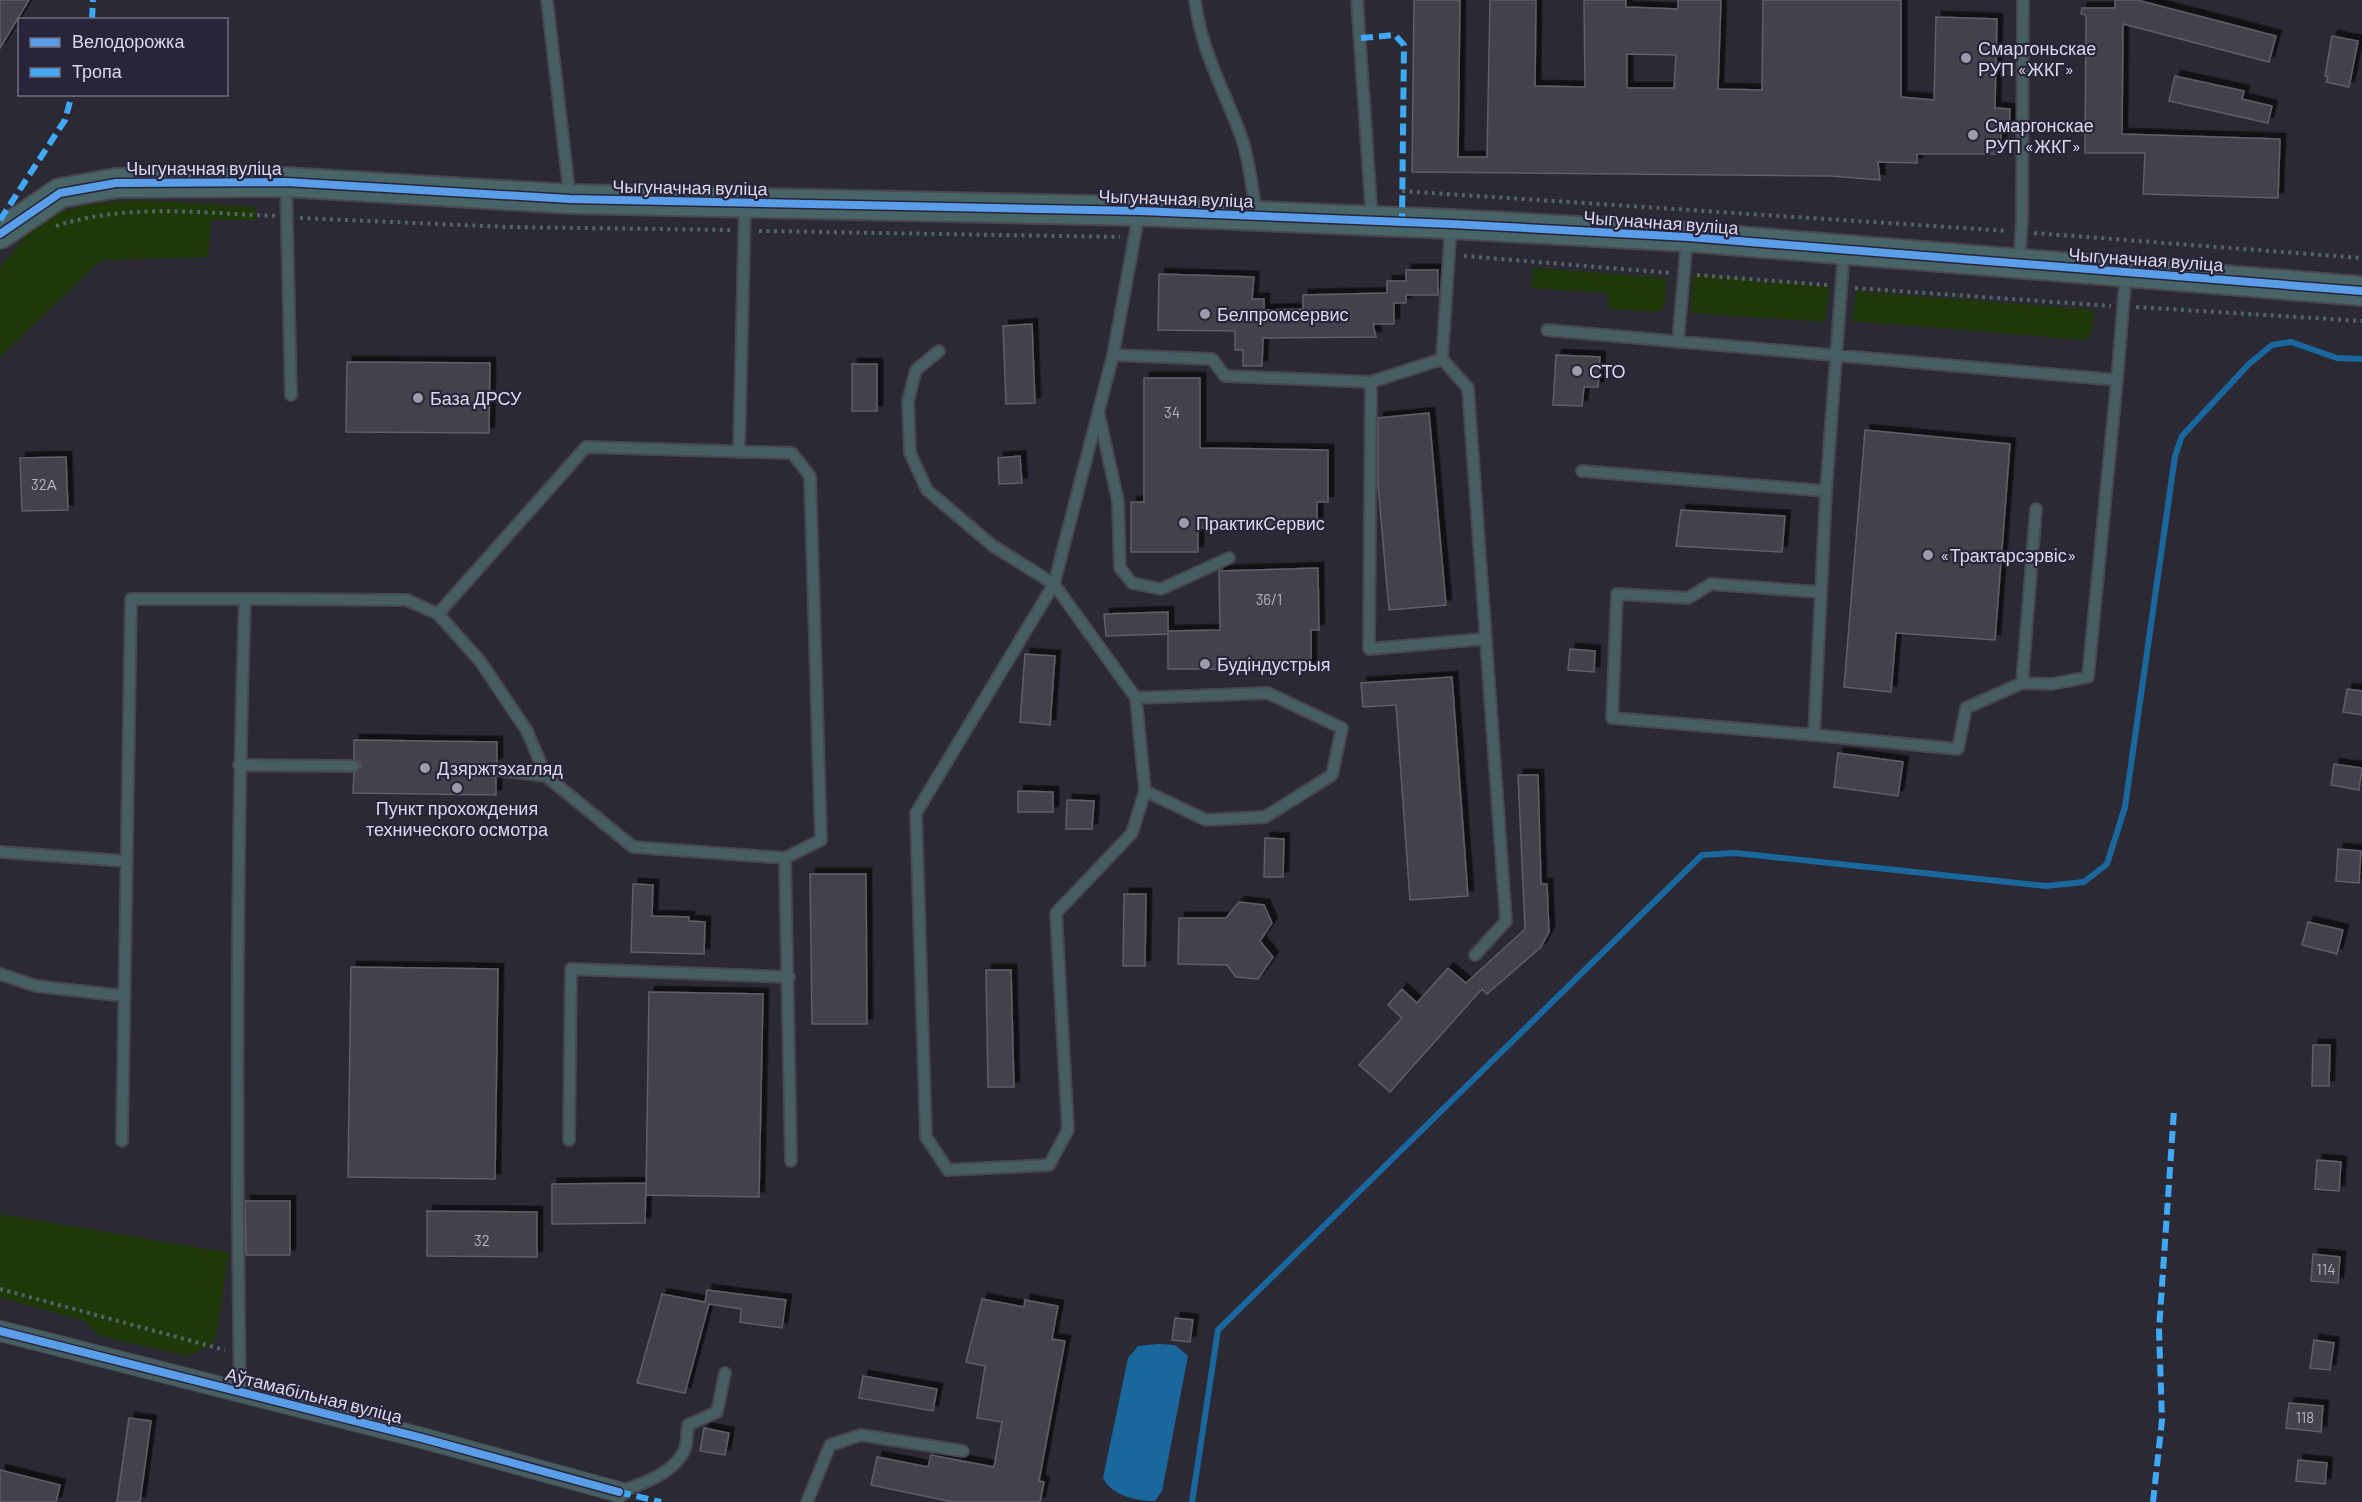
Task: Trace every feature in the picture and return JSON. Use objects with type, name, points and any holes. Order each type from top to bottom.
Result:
[{"type":"street","name":"Чыгуначная вуліца","points":[[0,234],[60,193],[117,183],[286,182],[570,200],[744,217],[1137,224],[1257,216],[1372,220],[1451,236],[1688,237],[2362,291]]},
{"type":"street","name":"Аўтамабільная вуліца","points":[[0,1331],[240,1391],[619,1492]]},
{"type":"lane","points":[[547,0],[570,200]]},
{"type":"lane","points":[[1195,0],[1198,27],[1217,82],[1242,140],[1257,216]]},
{"type":"lane","points":[[1357,0],[1372,220]]},
{"type":"lane","points":[[2019,265],[2023,0]]},
{"type":"lane","points":[[286,182],[291,395]]},
{"type":"lane","points":[[739,452],[744,217]]},
{"type":"lane","points":[[939,351],[916,370],[908,401],[910,453],[927,490],[993,546],[1054,584],[1136,698],[1145,791],[1132,833],[1056,913],[1068,1130],[1049,1165],[948,1170],[926,1137],[916,813],[1054,584],[1113,355],[1137,224]]},
{"type":"lane","points":[[1451,236],[1442,359],[1468,388],[1484,639],[1506,921],[1475,955]]},
{"type":"lane","points":[[1678,342],[1688,237]]},
{"type":"lane","points":[[1814,735],[1819,592],[1834,356],[1844,251]]},
{"type":"lane","points":[[1819,592],[1711,584],[1688,598],[1617,594],[1612,718],[1958,749],[1966,708],[2022,683],[2052,684],[2088,677],[2126,272]]},
{"type":"lane","points":[[1546,330],[2117,380]]},
{"type":"lane","points":[[1113,355],[1212,358],[1226,376],[1371,382],[1442,359]]},
{"type":"lane","points":[[1371,382],[1369,649],[1484,639]]},
{"type":"lane","points":[[1098,412],[1119,501],[1120,567],[1132,583],[1161,589],[1229,558]]},
{"type":"lane","points":[[122,1141],[131,599],[407,600],[438,614],[480,660],[527,731],[546,776],[633,848],[785,858],[821,840],[810,476],[792,453],[586,447],[438,614]]},
{"type":"lane","points":[[1582,471],[1826,490]]},
{"type":"lane","points":[[2022,683],[2036,509]]},
{"type":"lane","points":[[240,1391],[239,765],[245,599]]},
{"type":"lane","points":[[1136,698],[1268,693],[1342,728],[1332,775],[1265,817],[1206,820],[1145,791]]},
{"type":"lane","points":[[239,765],[354,766]]},
{"type":"lane","points":[[496,770],[546,776]]},
{"type":"lane","points":[[0,852],[125,861]]},
{"type":"lane","points":[[785,858],[791,1161]]},
{"type":"lane","points":[[569,1140],[571,969],[789,977]]},
{"type":"lane","points":[[0,974],[36,986],[124,996]]},
{"type":"lane","points":[[619,1492],[652,1481],[679,1456],[685,1449],[688,1425],[717,1412],[725,1373]]},
{"type":"lane","points":[[807,1502],[830,1445],[861,1434],[963,1451]]},
{"type":"path","points":[[1402,191],[2021,232],[2362,258]]},
{"type":"path","points":[[49,231],[99,214],[163,211],[507,227],[744,217],[1137,224]]},
{"type":"path","points":[[1451,236],[1454,248],[1467,258],[2124,307],[2362,321]]},
{"type":"path","points":[[0,1290],[239,1353]]},
{"type":"green space","points":[[137,200],[255,207],[257,220],[211,220],[208,257],[101,260],[0,357],[0,268],[30,231],[58,213],[86,205]]},
{"type":"green space","points":[[1533,268],[1666,278],[1665,305],[1658,312],[1609,309],[1608,293],[1532,288]]},
{"type":"green space","points":[[1693,275],[1829,287],[1825,322],[1691,313]]},
{"type":"green space","points":[[1856,291],[2095,310],[2092,332],[2085,340],[1852,321]]},
{"type":"green space","points":[[0,1214],[229,1253],[216,1337],[208,1347],[187,1356],[100,1336],[84,1321],[0,1297]]},
{"type":"water","points":[[1175,1345],[1188,1356],[1162,1491],[1155,1501],[1148,1501],[1119,1493],[1112,1489],[1103,1478],[1128,1358],[1138,1346]]},
{"type":"building","points":[[0,0],[29,0],[18,18],[0,48]]},
{"type":"building","points":[[1414,0],[1460,0],[1458,157],[1487,157],[1490,0],[1536,0],[1535,86],[1585,87],[1584,0],[1626,0],[1626,7],[1678,9],[1678,0],[1721,0],[1718,89],[1762,90],[1763,0],[1901,0],[1901,97],[1934,100],[1936,17],[1997,19],[1995,108],[2010,109],[2009,131],[2001,130],[2001,154],[1917,154],[1917,163],[1878,162],[1880,180],[1830,176],[1412,172]],"holes":[[[1627,54],[1676,55],[1674,88],[1627,88]]]},
{"type":"building","points":[[2115,0],[2137,0],[2276,36],[2269,62],[2123,24],[2122,134],[2280,139],[2278,198],[2143,194],[2145,153],[2085,153],[2086,15],[2081,14],[2082,8],[2115,8]]},
{"type":"building","points":[[2332,36],[2358,41],[2349,87],[2326,82]]},
{"type":"building","points":[[2175,76],[2244,91],[2242,99],[2272,106],[2268,123],[2169,101]]},
{"type":"building","points":[[1406,270],[1438,270],[1438,295],[1406,295],[1406,303],[1394,303],[1394,324],[1373,324],[1376,337],[1263,338],[1262,366],[1243,366],[1243,350],[1235,350],[1235,331],[1158,330],[1159,274],[1254,277],[1252,299],[1264,299],[1264,310],[1303,309],[1303,295],[1387,293],[1387,281],[1406,281]]},
{"type":"building","points":[[1032,324],[1035,403],[1006,404],[1003,326]]},
{"type":"building","name":"СТО","points":[[1556,355],[1600,357],[1598,387],[1584,387],[1582,406],[1553,405]]},
{"type":"building","name":"База ДРСУ","points":[[347,362],[490,363],[489,433],[346,432]]},
{"type":"building","points":[[852,364],[877,364],[877,411],[852,411]]},
{"type":"building","points":[[1144,378],[1200,378],[1200,448],[1328,450],[1328,502],[1317,502],[1317,528],[1198,528],[1198,552],[1131,552],[1131,502],[1144,502]]},
{"type":"building","points":[[1429,413],[1446,605],[1389,610],[1378,485],[1378,418]]},
{"type":"building","name":"«Трактарсэрвіс»","points":[[1865,430],[2010,444],[1995,640],[1896,633],[1891,692],[1844,687]]},
{"type":"building","points":[[1020,456],[1022,483],[999,484],[998,458]]},
{"type":"building","points":[[66,457],[68,510],[22,511],[20,458]]},
{"type":"building","points":[[1681,510],[1785,516],[1782,552],[1676,546]]},
{"type":"building","points":[[1318,568],[1319,630],[1311,630],[1311,669],[1168,669],[1168,631],[1220,630],[1219,571]]},
{"type":"building","points":[[1168,612],[1168,634],[1106,636],[1104,614]]},
{"type":"building","points":[[1570,649],[1595,651],[1594,672],[1568,670]]},
{"type":"building","points":[[1025,654],[1055,656],[1050,725],[1020,722]]},
{"type":"building","points":[[1452,677],[1468,896],[1410,900],[1396,705],[1363,707],[1361,683]]},
{"type":"building","points":[[2347,689],[2362,691],[2362,715],[2343,712]]},
{"type":"building","name":"Дзяржтэхагляд","points":[[354,740],[497,742],[497,763],[490,765],[489,770],[491,776],[496,778],[496,795],[353,793],[354,773],[361,767],[360,762],[354,759]]},
{"type":"building","points":[[1838,753],[1903,762],[1898,796],[1834,787]]},
{"type":"building","points":[[2334,764],[2362,768],[2359,790],[2331,785]]},
{"type":"building","points":[[1518,775],[1538,775],[1541,884],[1547,884],[1549,932],[1541,947],[1487,994],[1482,989],[1390,1092],[1359,1065],[1402,1018],[1388,1005],[1402,989],[1417,1003],[1448,968],[1466,983],[1525,929]]},
{"type":"building","points":[[1018,791],[1053,792],[1053,812],[1018,812]]},
{"type":"building","points":[[1067,800],[1094,801],[1092,829],[1066,829]]},
{"type":"building","points":[[1265,838],[1284,839],[1283,877],[1264,877]]},
{"type":"building","points":[[2338,849],[2361,851],[2359,883],[2336,881]]},
{"type":"building","points":[[810,874],[866,874],[867,1024],[812,1024]]},
{"type":"building","points":[[633,884],[653,885],[652,916],[689,917],[689,921],[705,922],[704,954],[631,952]]},
{"type":"building","points":[[1124,894],[1146,894],[1145,966],[1123,966]]},
{"type":"building","points":[[1239,902],[1264,905],[1272,923],[1260,941],[1273,957],[1258,979],[1236,977],[1227,965],[1178,964],[1179,918],[1226,918]]},
{"type":"building","points":[[2308,922],[2343,930],[2337,954],[2302,945]]},
{"type":"building","points":[[351,967],[498,969],[495,1179],[348,1177]]},
{"type":"building","points":[[986,970],[1011,970],[1014,1087],[988,1087]]},
{"type":"building","points":[[649,992],[763,994],[759,1197],[646,1195]]},
{"type":"building","points":[[2313,1045],[2330,1045],[2329,1086],[2312,1086]]},
{"type":"building","points":[[2317,1160],[2341,1162],[2339,1191],[2315,1189]]},
{"type":"building","points":[[646,1183],[645,1223],[552,1224],[552,1184]]},
{"type":"building","points":[[245,1201],[290,1201],[290,1255],[246,1255]]},
{"type":"building","points":[[427,1211],[537,1212],[537,1257],[427,1256]]},
{"type":"building","points":[[2313,1254],[2340,1257],[2338,1283],[2311,1281]]},
{"type":"building","points":[[707,1290],[786,1300],[782,1328],[740,1322],[741,1309],[709,1304],[685,1393],[637,1383],[662,1294],[705,1302]]},
{"type":"building","points":[[982,1299],[1024,1307],[1025,1300],[1058,1306],[1052,1339],[1065,1341],[1039,1481],[1044,1482],[1040,1502],[953,1502],[871,1485],[877,1457],[928,1467],[931,1455],[994,1467],[1002,1422],[977,1418],[985,1366],[966,1362]]},
{"type":"building","points":[[1175,1318],[1193,1320],[1190,1342],[1172,1340]]},
{"type":"building","points":[[2314,1340],[2334,1343],[2330,1370],[2310,1368]]},
{"type":"building","points":[[863,1376],[937,1389],[933,1411],[859,1398]]},
{"type":"building","points":[[2289,1403],[2323,1406],[2321,1432],[2286,1428]]},
{"type":"building","points":[[129,1418],[151,1421],[140,1502],[117,1502]]},
{"type":"building","points":[[704,1428],[729,1433],[725,1455],[700,1451]]},
{"type":"building","points":[[2298,1460],[2327,1463],[2325,1484],[2296,1481]]},
{"type":"building","points":[[0,1470],[60,1485],[56,1502],[0,1502]]},
{"type":"waterway","points":[[1192,1502],[1218,1330],[1702,855],[1735,853],[2046,886],[2084,882],[2107,864],[2125,807],[2175,456],[2182,436],[2249,364],[2272,345],[2291,342],[2337,358],[2362,359]]},
{"type":"marked path","points":[[92,18],[93,0]]},
{"type":"marked path","points":[[1361,38],[1395,35],[1404,45],[1402,222]]},
{"type":"marked path","points":[[0,220],[65,120],[71,96]]},
{"type":"marked path","points":[[2153,1502],[2162,1420],[2159,1330],[2174,1110]]},
{"type":"marked path","points":[[619,1492],[661,1502]]},
{"type":"cycle path","points":[[0,234],[60,193],[116,183],[286,182],[570,199],[1140,211],[1451,224],[1688,237],[2362,291]]},
{"type":"cycle path","points":[[0,1331],[422,1438],[619,1492]]},
{"type":"place","name":"Смаргоньскае РУП «ЖКГ»","points":[[1966,58]]},
{"type":"place","name":"Смаргонскае РУП «ЖКГ»","points":[[1973,135]]},
{"type":"place","name":"Белпромсервис","points":[[1205,314]]},
{"type":"place","name":"СТО","points":[[1577,371]]},
{"type":"place","name":"База ДРСУ","points":[[418,398]]},
{"type":"place","name":"ПрактикСервис","points":[[1184,523]]},
{"type":"place","name":"«Трактарсэрвіс»","points":[[1928,555]]},
{"type":"place","name":"Будіндустрыя","points":[[1205,664]]},
{"type":"place","name":"Дзяржтэхагляд","points":[[425,768]]},
{"type":"place","name":"Пункт прохождения технического осмотра","points":[[457,788]]}]
